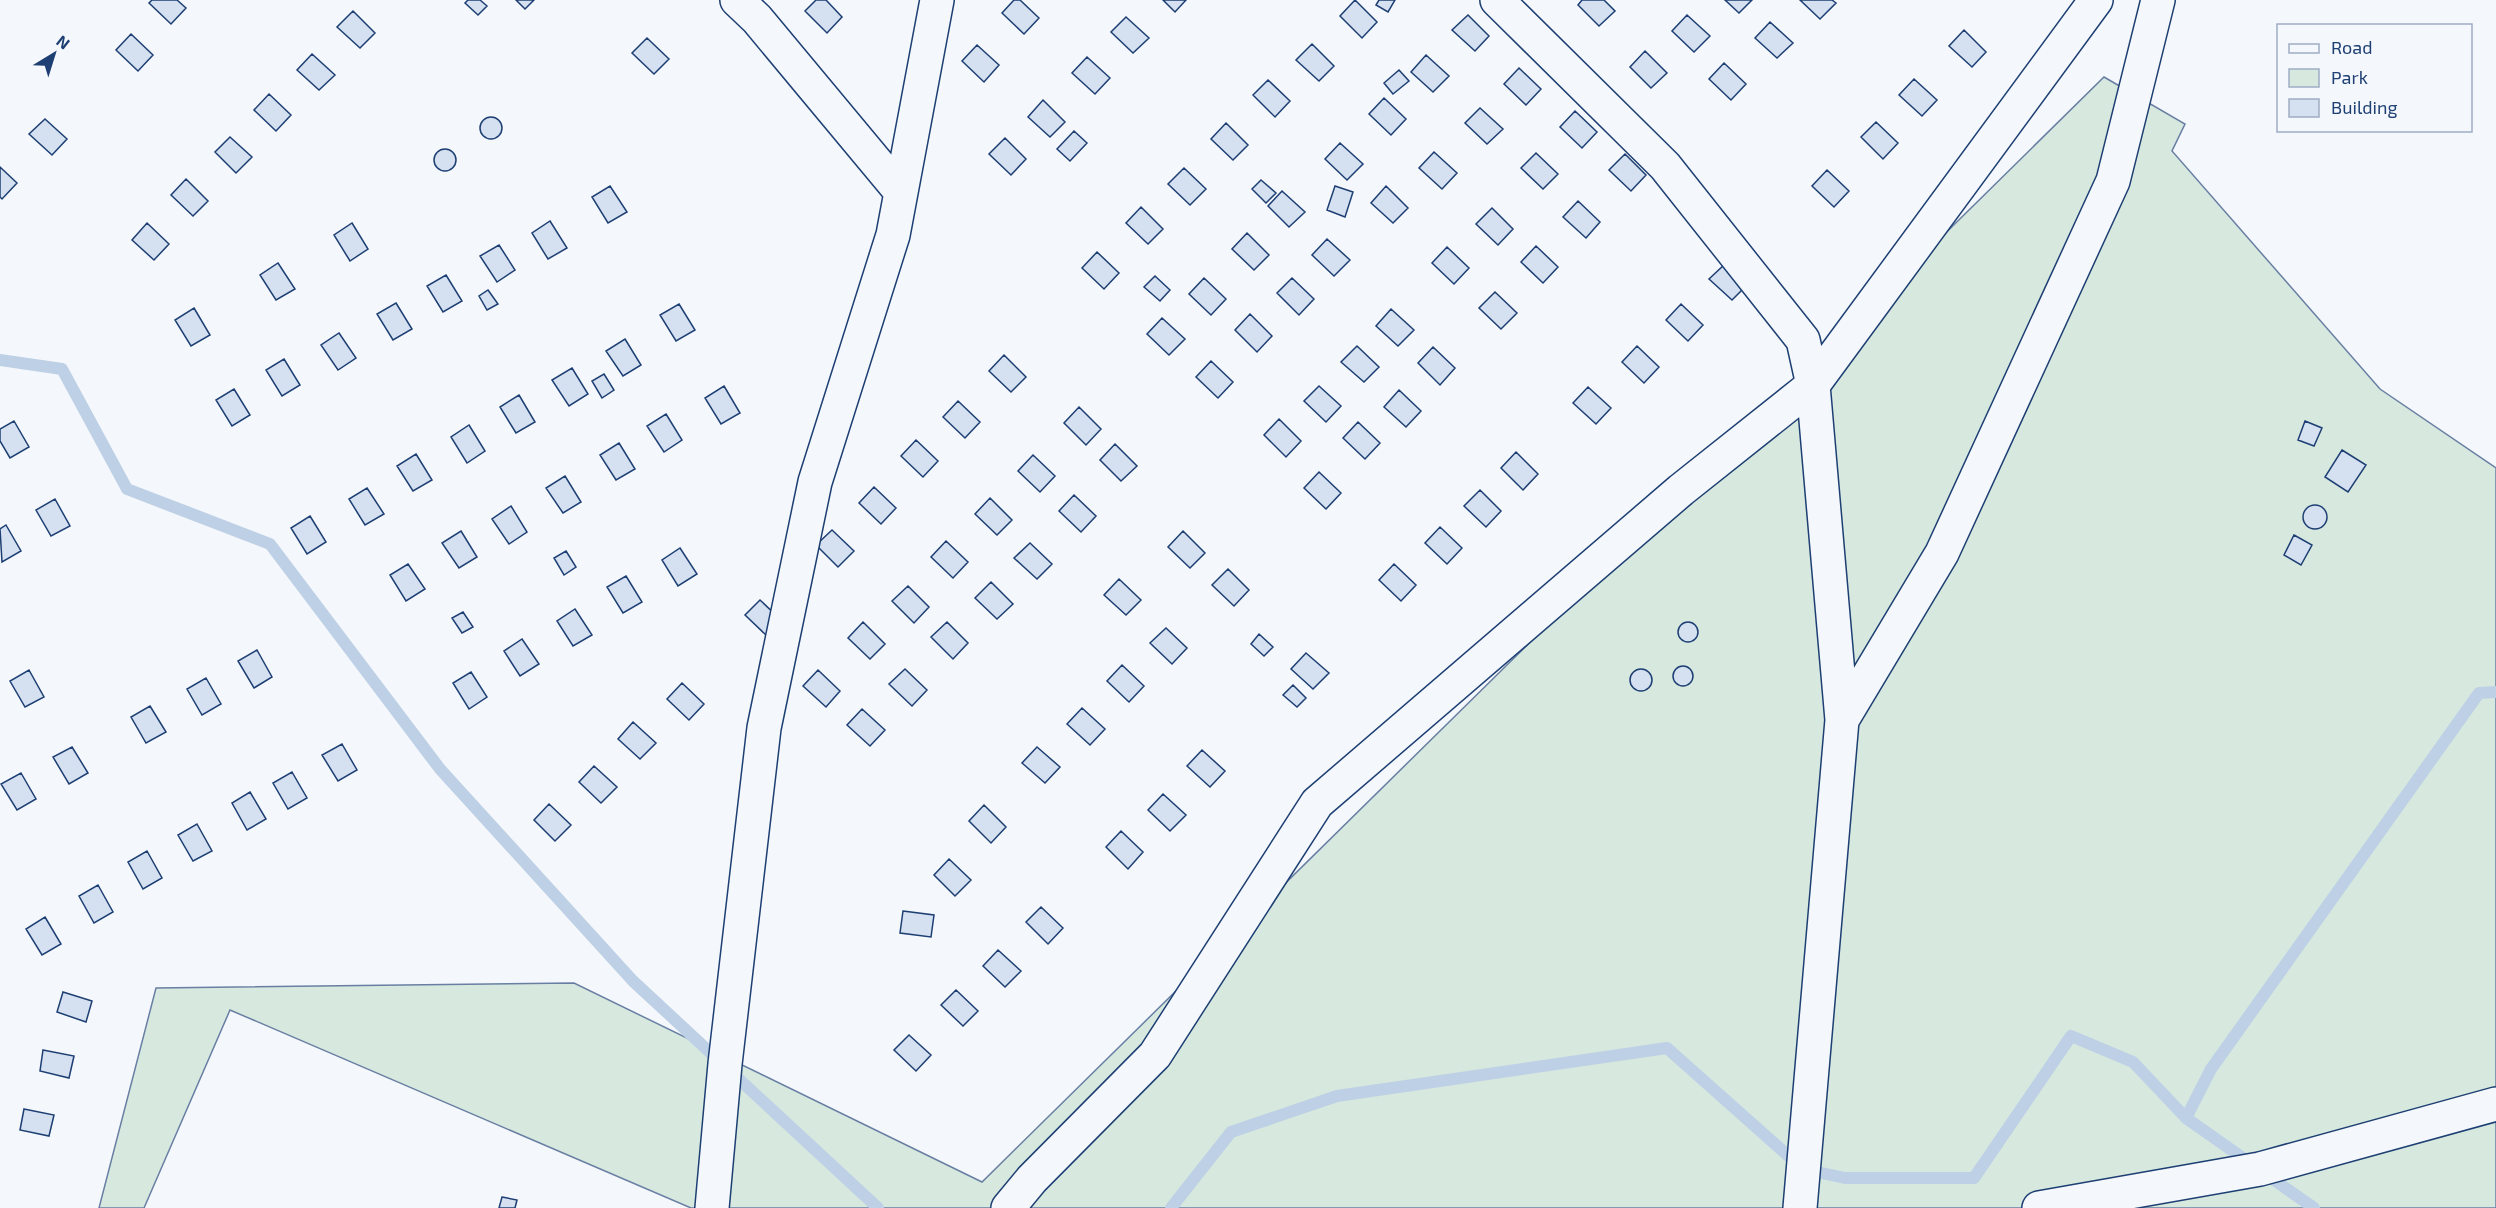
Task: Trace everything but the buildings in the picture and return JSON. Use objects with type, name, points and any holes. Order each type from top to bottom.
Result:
[{"type":"street","points":[[737,0],[757,19],[901,192]]},
{"type":"street","points":[[712,1208],[725,1064],[764,728],[815,482],[893,235],[937,0]]},
{"type":"street","points":[[1497,0],[1665,166],[1803,340],[1813,385],[1842,720],[1800,1208]]},
{"type":"street","points":[[1008,1208],[1032,1179],[1155,1055],[1317,803],[1681,490],[1813,385],[2096,0]]},
{"type":"street","points":[[1842,720],[1942,553],[2113,180],[2158,0]]},
{"type":"street","points":[[2040,1208],[2260,1169],[2496,1104]]},
{"type":"green space","points":[[2104,77],[2185,124],[2172,151],[2380,389],[2496,468],[2496,1208],[691,1208],[230,1010],[144,1208],[99,1208],[156,988],[574,983],[982,1182]]},
{"type":"waterway","points":[[0,360],[62,369],[127,489],[270,544],[440,769],[633,981],[878,1208]]},
{"type":"waterway","points":[[2314,1208],[2186,1118],[2211,1069],[2479,693],[2496,692]]},
{"type":"waterway","points":[[1171,1208],[1231,1132],[1337,1096],[1667,1048],[1803,1169],[1845,1178],[1974,1178],[2071,1036],[2133,1062],[2186,1118]]}]
